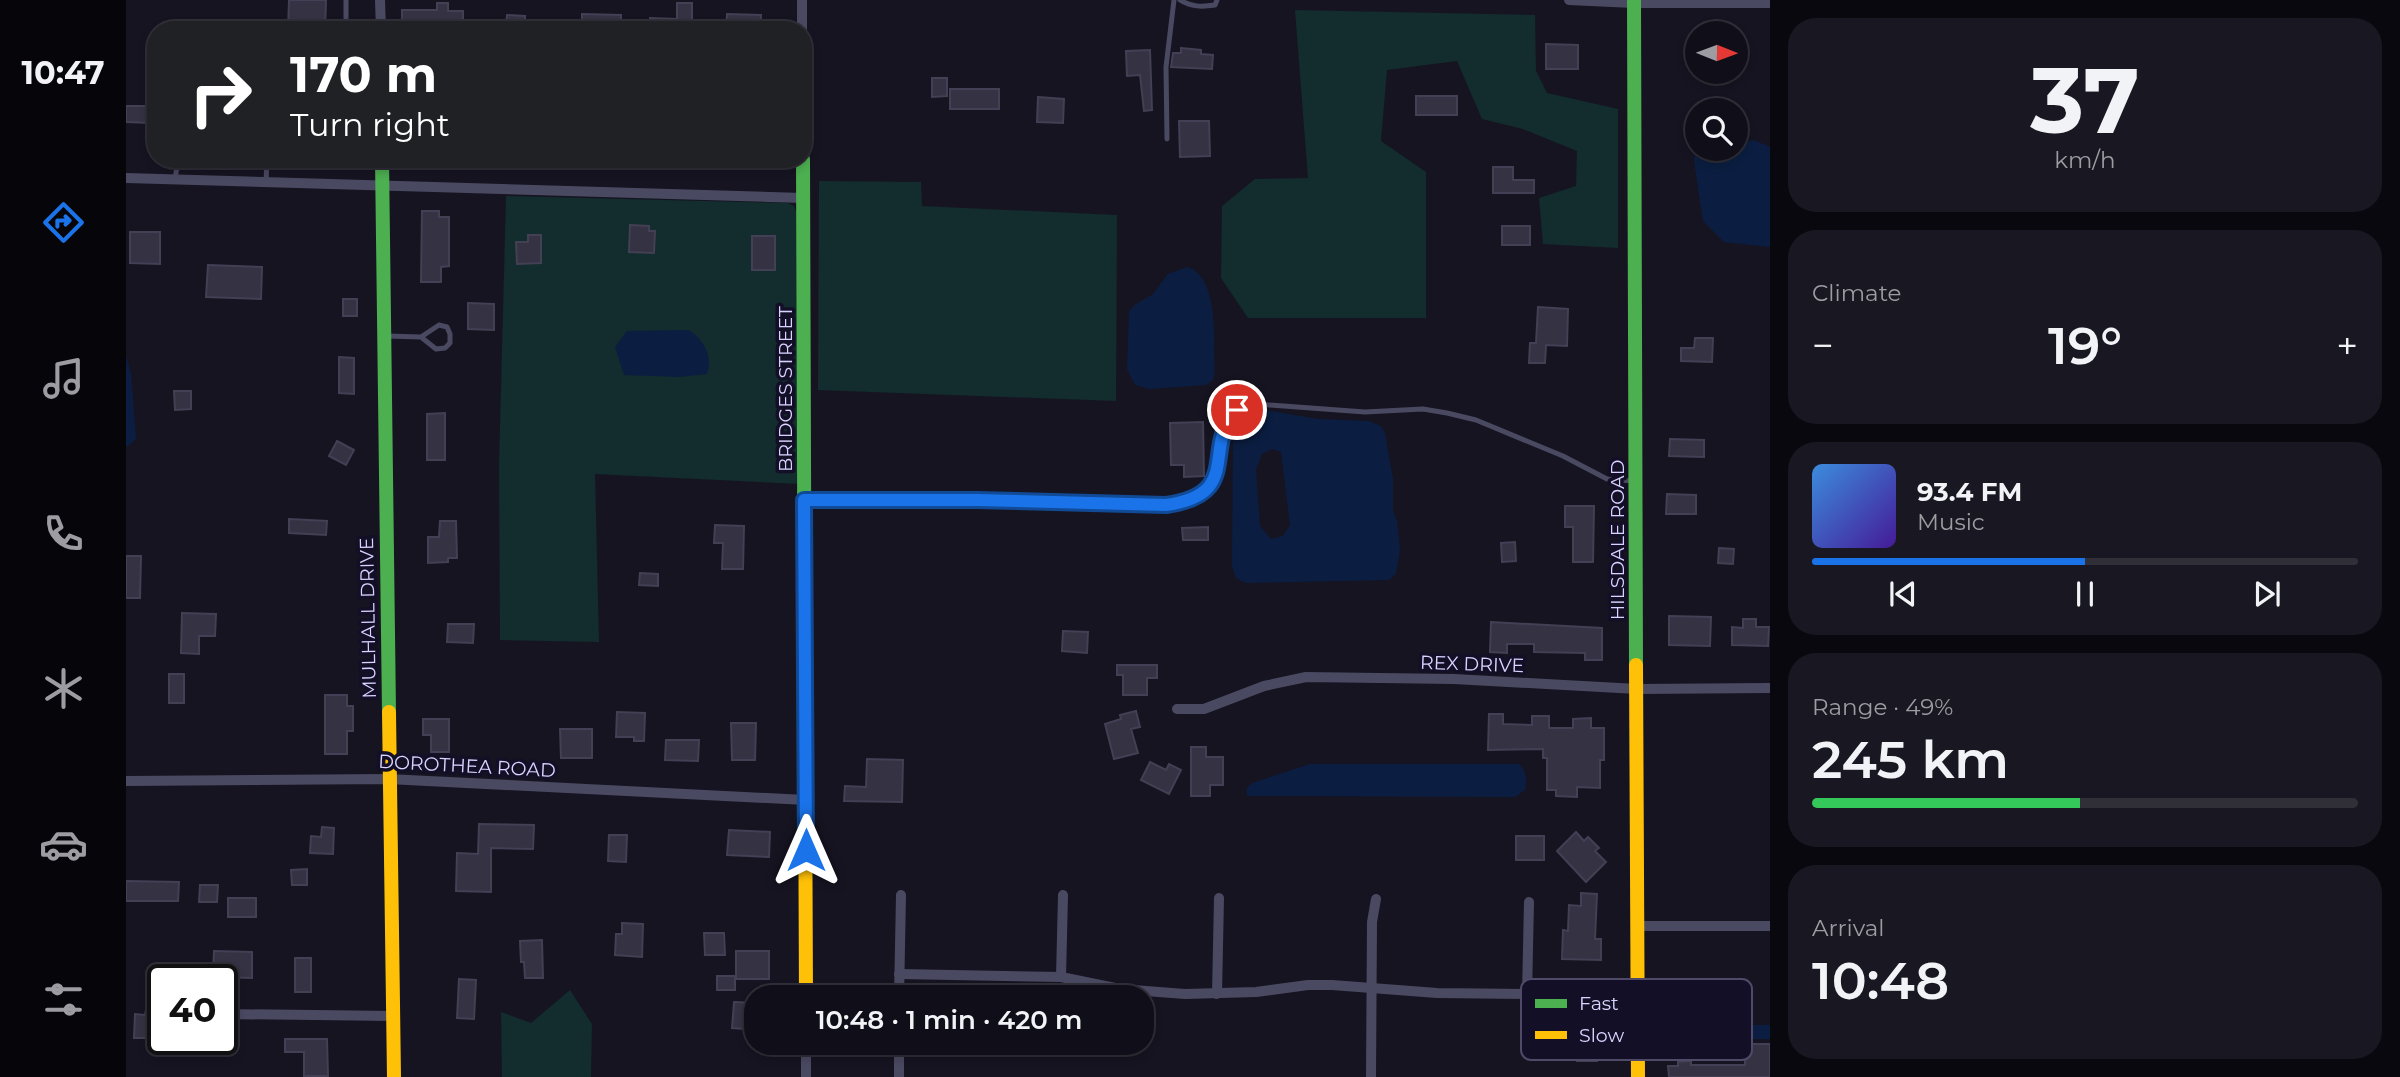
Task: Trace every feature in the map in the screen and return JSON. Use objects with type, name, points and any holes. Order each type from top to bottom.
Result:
[{"type":"street","points":[[380,0],[381,21]]},
{"type":"street","points":[[802,0],[802,21]]},
{"type":"street","points":[[1569,0],[1770,3]]},
{"type":"street","name":"HILSDALE ROAD","points":[[1634,2],[1637,979]]},
{"type":"street","name":"MULHALL DRIVE","points":[[382,168],[388,779],[394,1077]]},
{"type":"street","name":"BRIDGES STREET","points":[[803,168],[806,985]]},
{"type":"street","points":[[126,178],[803,198]]},
{"type":"street","name":"REX DRIVE","points":[[1177,709],[1204,709],[1264,686],[1306,677],[1484,680],[1637,689],[1770,688]]},
{"type":"street","name":"DOROTHEA ROAD","points":[[126,781],[388,779],[806,800]]},
{"type":"street","points":[[899,985],[901,895]]},
{"type":"street","points":[[1061,977],[1063,895]]},
{"type":"street","points":[[1217,994],[1219,898]]},
{"type":"street","points":[[1371,1077],[1372,922],[1376,899]]},
{"type":"street","points":[[1527,979],[1529,902]]},
{"type":"street","points":[[1638,926],[1770,926]]},
{"type":"street","points":[[899,974],[1061,977],[1120,989],[1217,994],[1308,985],[1437,993],[1521,994]]},
{"type":"street","points":[[238,1014],[393,1016]]},
{"type":"street","points":[[806,1055],[806,1077]]},
{"type":"street","points":[[899,1055],[899,1077]]},
{"type":"lane","points":[[346,0],[346,21]]},
{"type":"lane","points":[[1167,139],[1166,67],[1174,0]]},
{"type":"lane","points":[[1180,0],[1201,7],[1214,5],[1217,0]]},
{"type":"lane","points":[[175,180],[177,168]]},
{"type":"lane","points":[[266,182],[267,168]]},
{"type":"lane","points":[[384,336],[421,337],[439,325],[447,327],[450,343],[445,348],[436,349],[421,337]]},
{"type":"lane","points":[[804,500],[977,500],[1166,505],[1186,502],[1204,492],[1216,478],[1229,418],[1245,405],[1256,404],[1365,412],[1423,409],[1447,413],[1476,420],[1608,478],[1636,481]]},
{"type":"green space","points":[[1295,10],[1535,15],[1536,71],[1547,93],[1618,109],[1618,248],[1543,244],[1539,198],[1576,186],[1577,151],[1523,129],[1482,119],[1457,61],[1387,70],[1381,141],[1426,172],[1426,318],[1248,318],[1221,278],[1222,206],[1255,179],[1308,178]]},
{"type":"green space","points":[[819,181],[921,182],[922,206],[1117,215],[1116,401],[818,390]]},
{"type":"green space","points":[[506,196],[788,203],[794,206],[798,217],[799,484],[595,474],[599,642],[500,640],[499,466]]},
{"type":"green space","points":[[570,990],[592,1024],[591,1077],[502,1077],[501,1012],[531,1023]]},
{"type":"water","points":[[1754,140],[1770,147],[1770,247],[1724,242],[1703,221],[1694,161],[1748,161],[1748,141]]},
{"type":"water","points":[[1187,267],[1203,280],[1211,304],[1214,330],[1213,380],[1206,385],[1149,389],[1135,385],[1127,369],[1129,311],[1153,294],[1168,274]]},
{"type":"water","points":[[689,330],[706,349],[709,361],[707,374],[679,377],[624,375],[615,347],[627,331]]},
{"type":"water","points":[[126,356],[131,373],[136,439],[128,446],[126,446]]},
{"type":"water","points":[[1251,410],[1318,419],[1369,421],[1381,426],[1385,433],[1393,479],[1393,510],[1400,550],[1396,573],[1389,580],[1246,583],[1236,578],[1232,566],[1233,441],[1238,423]],"holes":[[[1272,449],[1281,452],[1290,525],[1283,536],[1271,539],[1260,526],[1256,469],[1262,454]]]},
{"type":"water","points":[[1310,764],[1519,764],[1525,773],[1526,782],[1525,790],[1515,797],[1247,796],[1247,788],[1252,783]]},
{"type":"water","points":[[1752,1025],[1770,1025],[1770,1039],[1752,1039]]},
{"type":"building","points":[[289,0],[326,0],[325,21],[288,21]]},
{"type":"building","points":[[437,3],[448,3],[448,11],[463,11],[463,21],[402,21],[402,10],[437,10]]},
{"type":"building","points":[[677,3],[692,3],[692,21],[650,21],[650,18],[677,19]]},
{"type":"building","points":[[582,14],[621,15],[621,21],[582,21]]},
{"type":"building","points":[[727,14],[761,15],[761,21],[727,21]]},
{"type":"building","points":[[507,15],[525,16],[525,21],[507,21]]},
{"type":"building","points":[[1546,44],[1578,45],[1578,69],[1546,69]]},
{"type":"building","points":[[1181,48],[1201,50],[1201,54],[1213,55],[1212,69],[1171,67],[1173,53],[1181,53]]},
{"type":"building","points":[[1150,50],[1152,110],[1144,111],[1140,75],[1127,76],[1126,51]]},
{"type":"building","points":[[932,78],[947,78],[947,96],[932,97]]},
{"type":"building","points":[[950,89],[999,89],[999,109],[950,109]]},
{"type":"building","points":[[1416,96],[1457,96],[1457,115],[1416,115]]},
{"type":"building","points":[[1038,97],[1064,99],[1063,123],[1037,122]]},
{"type":"building","points":[[126,106],[147,106],[147,123],[126,122]]},
{"type":"building","points":[[1179,121],[1209,121],[1210,156],[1180,157]]},
{"type":"building","points":[[1493,167],[1513,167],[1513,180],[1534,180],[1534,193],[1493,193]]},
{"type":"building","points":[[422,211],[439,211],[439,217],[449,217],[449,266],[441,267],[441,282],[421,282]]},
{"type":"building","points":[[630,225],[649,226],[649,231],[655,231],[654,253],[629,252]]},
{"type":"building","points":[[1502,226],[1530,226],[1530,245],[1502,245]]},
{"type":"building","points":[[130,232],[160,232],[160,264],[130,263]]},
{"type":"building","points":[[528,235],[541,235],[541,263],[517,264],[516,242],[528,242]]},
{"type":"building","points":[[752,236],[775,236],[775,270],[752,270]]},
{"type":"building","points":[[208,265],[262,267],[261,299],[206,297]]},
{"type":"building","points":[[343,299],[357,299],[357,316],[343,316]]},
{"type":"building","points":[[468,303],[494,304],[494,330],[468,329]]},
{"type":"building","points":[[1538,307],[1568,309],[1567,346],[1546,345],[1545,363],[1529,363],[1530,343],[1536,343]]},
{"type":"building","points":[[1695,338],[1713,338],[1712,362],[1681,361],[1681,348],[1694,348]]},
{"type":"building","points":[[339,357],[354,358],[354,394],[339,393]]},
{"type":"building","points":[[174,391],[191,391],[191,409],[175,410]]},
{"type":"building","points":[[445,413],[445,460],[427,460],[427,414]]},
{"type":"building","points":[[1203,422],[1204,476],[1184,477],[1184,465],[1171,465],[1170,423]]},
{"type":"building","points":[[1670,439],[1704,440],[1704,457],[1669,456]]},
{"type":"building","points":[[337,441],[354,450],[346,465],[329,456]]},
{"type":"building","points":[[1667,494],[1696,495],[1696,514],[1666,514]]},
{"type":"building","points":[[1565,506],[1594,506],[1593,562],[1573,562],[1573,527],[1565,527]]},
{"type":"building","points":[[289,519],[327,521],[326,535],[289,533]]},
{"type":"building","points":[[440,521],[456,521],[457,558],[448,558],[448,562],[428,563],[428,537],[439,537]]},
{"type":"building","points":[[715,525],[744,526],[743,569],[722,569],[723,543],[714,543]]},
{"type":"building","points":[[1208,527],[1208,540],[1183,540],[1182,528]]},
{"type":"building","points":[[1515,542],[1516,561],[1502,562],[1501,543]]},
{"type":"building","points":[[1719,548],[1734,549],[1733,564],[1718,563]]},
{"type":"building","points":[[126,556],[141,556],[140,598],[126,598]]},
{"type":"building","points":[[640,573],[658,574],[658,586],[639,585]]},
{"type":"building","points":[[182,613],[216,614],[215,636],[199,636],[199,654],[181,653]]},
{"type":"building","points":[[1669,616],[1711,617],[1710,646],[1669,645]]},
{"type":"building","points":[[1743,619],[1756,619],[1756,627],[1769,627],[1768,646],[1732,645],[1732,627],[1743,628]]},
{"type":"building","points":[[1491,622],[1602,628],[1602,660],[1585,660],[1585,653],[1534,652],[1534,644],[1507,644],[1507,653],[1490,652]]},
{"type":"building","points":[[448,624],[474,624],[473,643],[447,642]]},
{"type":"building","points":[[1063,631],[1088,632],[1087,653],[1062,651]]},
{"type":"building","points":[[1117,665],[1157,665],[1157,678],[1147,678],[1147,695],[1123,695],[1123,675],[1117,675]]},
{"type":"building","points":[[169,674],[184,674],[184,703],[169,703]]},
{"type":"building","points":[[325,695],[347,695],[347,706],[353,706],[353,731],[347,731],[347,754],[325,754]]},
{"type":"building","points":[[1136,711],[1140,727],[1131,729],[1138,753],[1114,759],[1105,724],[1121,719],[1120,715]]},
{"type":"building","points":[[617,712],[645,713],[644,741],[634,741],[634,737],[616,737]]},
{"type":"building","points":[[1489,714],[1503,714],[1503,724],[1532,725],[1532,716],[1549,716],[1549,728],[1573,728],[1573,719],[1591,718],[1591,728],[1604,728],[1604,760],[1600,760],[1600,788],[1577,787],[1577,797],[1556,796],[1556,790],[1547,790],[1547,758],[1543,758],[1543,749],[1488,750]]},
{"type":"building","points":[[423,719],[449,719],[449,752],[431,752],[431,735],[423,735]]},
{"type":"building","points":[[731,723],[756,723],[755,760],[732,760]]},
{"type":"building","points":[[560,729],[592,729],[592,758],[561,758]]},
{"type":"building","points":[[666,740],[699,740],[698,761],[665,760]]},
{"type":"building","points":[[1191,747],[1206,747],[1206,757],[1223,757],[1223,785],[1210,785],[1210,796],[1191,796]]},
{"type":"building","points":[[867,759],[903,760],[902,802],[844,801],[845,786],[866,787]]},
{"type":"building","points":[[1150,762],[1166,770],[1169,764],[1181,770],[1169,794],[1141,780]]},
{"type":"building","points":[[479,824],[534,825],[533,849],[491,848],[491,892],[456,891],[457,853],[478,854]]},
{"type":"building","points":[[322,827],[334,828],[333,854],[310,853],[311,836],[321,837]]},
{"type":"building","points":[[729,830],[770,832],[769,857],[727,855]]},
{"type":"building","points":[[1576,832],[1584,841],[1588,837],[1599,848],[1595,851],[1606,862],[1586,882],[1557,851]]},
{"type":"building","points":[[609,835],[627,835],[626,862],[608,861]]},
{"type":"building","points":[[1516,836],[1544,836],[1544,860],[1516,860]]},
{"type":"building","points":[[307,869],[307,885],[292,885],[291,870]]},
{"type":"building","points":[[126,881],[179,882],[178,901],[126,901]]},
{"type":"building","points":[[200,885],[218,885],[217,902],[199,902]]},
{"type":"building","points":[[1581,893],[1597,894],[1595,939],[1601,939],[1601,960],[1562,959],[1563,930],[1568,931],[1569,905],[1581,906]]},
{"type":"building","points":[[228,898],[256,898],[256,917],[228,917]]},
{"type":"building","points":[[622,923],[643,924],[642,957],[615,955],[616,934],[622,934]]},
{"type":"building","points":[[704,933],[724,933],[725,955],[705,955]]},
{"type":"building","points":[[542,940],[543,978],[525,978],[520,941]]},
{"type":"building","points":[[214,951],[252,952],[252,978],[238,978],[238,964],[214,964]]},
{"type":"building","points":[[736,951],[769,951],[769,979],[736,979]]},
{"type":"building","points":[[295,958],[311,958],[311,992],[295,992]]},
{"type":"building","points":[[717,976],[735,976],[735,990],[717,990]]},
{"type":"building","points":[[459,979],[476,980],[474,1019],[457,1018]]},
{"type":"building","points":[[734,1002],[744,1002],[744,1029],[732,1028]]},
{"type":"building","points":[[147,1010],[147,1038],[134,1038],[135,1014],[145,1015]]},
{"type":"building","points":[[285,1039],[327,1039],[328,1076],[304,1076],[304,1052],[285,1052]]},
{"type":"building","points":[[1752,1044],[1770,1044],[1770,1077],[1669,1077],[1668,1066],[1678,1066],[1678,1062],[1691,1061],[1691,1065],[1745,1065],[1745,1060],[1752,1060]]},
{"type":"traffic: fast","points":[[1634,0],[1636,665]]},
{"type":"traffic: fast","points":[[382,168],[389,712]]},
{"type":"traffic: fast","points":[[803,168],[805,756]]},
{"type":"traffic: slow","points":[[1636,665],[1638,979]]},
{"type":"traffic: slow","points":[[389,712],[394,1077]]},
{"type":"traffic: slow","points":[[805,756],[806,985]]},
{"type":"traffic: slow","points":[[1638,1060],[1638,1077]]},
{"type":"route","points":[[806,850],[804,500],[977,500],[1166,505],[1186,502],[1204,492],[1216,478],[1224,432],[1229,418],[1237,410]]}]
